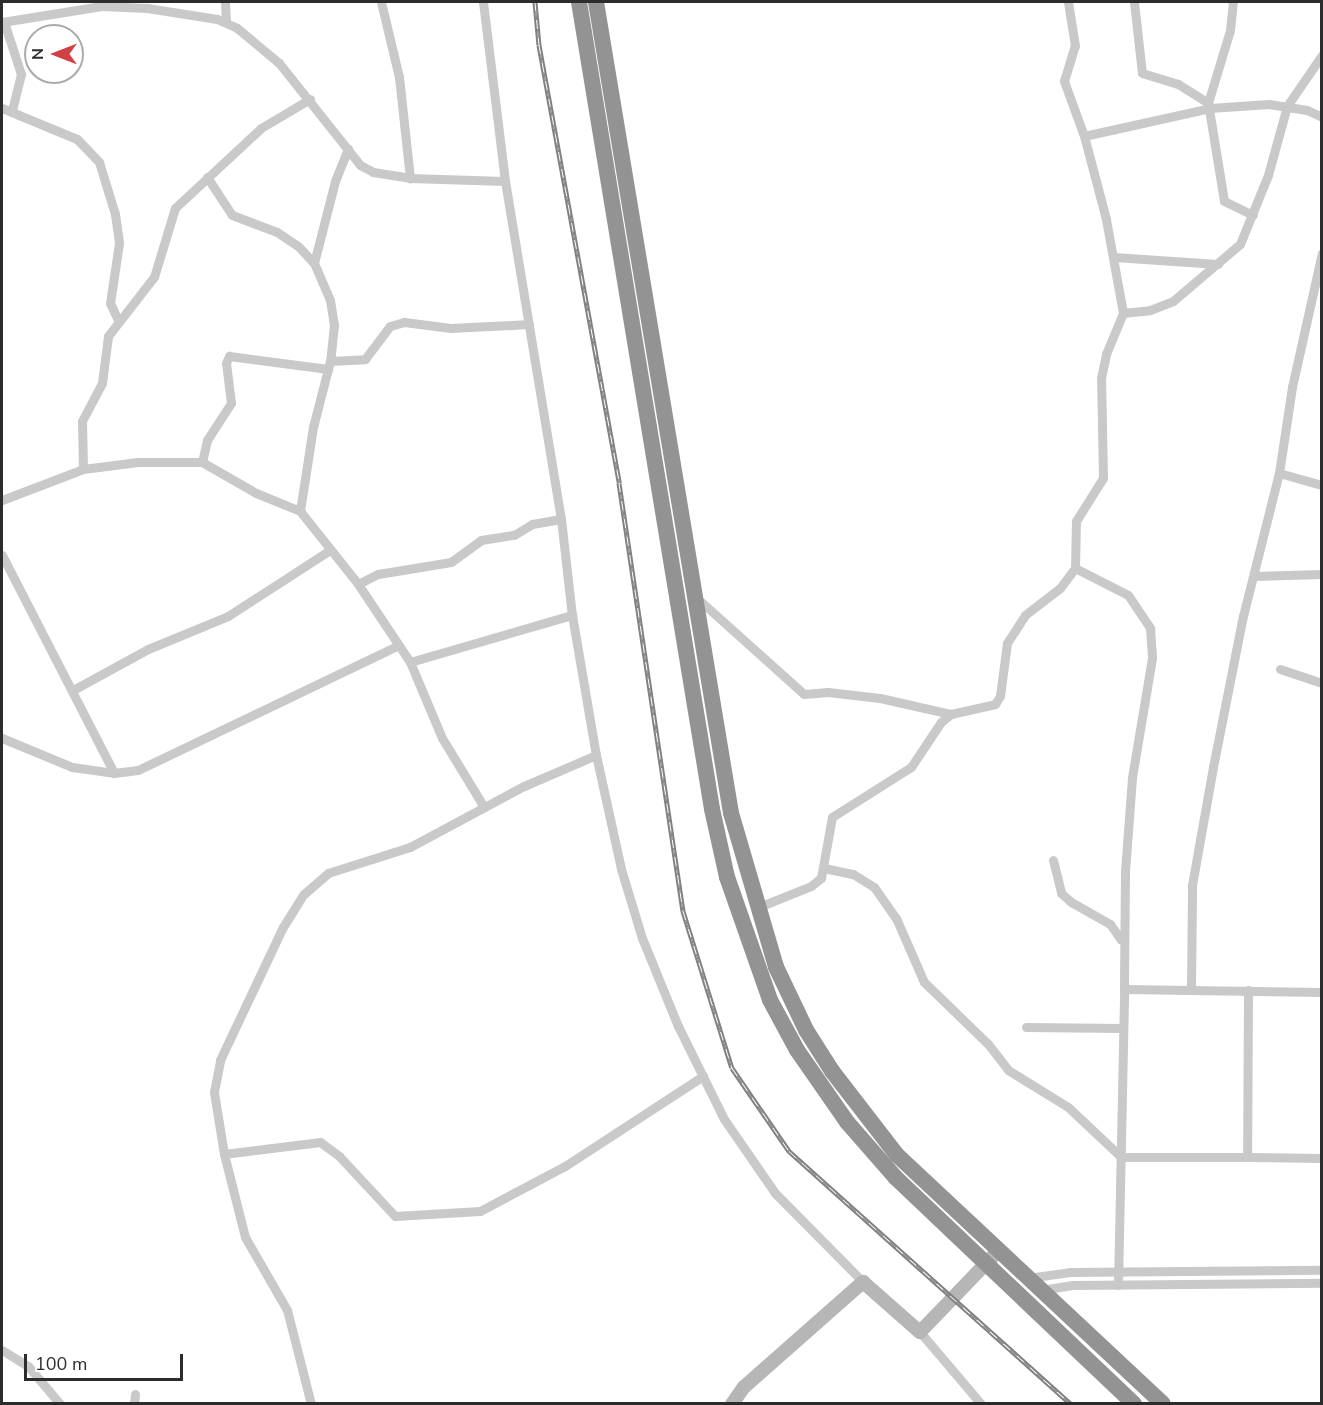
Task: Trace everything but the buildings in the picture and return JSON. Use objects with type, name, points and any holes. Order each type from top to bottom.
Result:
[{"type":"highway","points":[[579,2],[712,809],[743,927],[770,1000],[797,1050],[847,1122],[896,1178],[1134,1404]]},
{"type":"highway","points":[[596,2],[698,598],[731,813],[756,908],[776,967],[806,1030],[832,1071],[897,1155],[1163,1404]]},
{"type":"street","points":[[225,2],[226,22]]},
{"type":"street","points":[[381,2],[399,77],[410,178]]},
{"type":"street","points":[[483,2],[505,181],[561,519],[572,615],[596,755],[621,869],[642,938],[724,1119],[776,1193],[863,1282],[920,1332],[981,1404]]},
{"type":"street","points":[[698,598],[804,694],[828,692],[880,698],[951,714],[995,704],[1000,696],[1007,643],[1025,615],[1060,588],[1075,568],[1076,521],[1080,509],[1090,501],[1104,478],[1101,378],[1106,354],[1124,312],[1114,257],[1084,136],[1063,76],[1075,46],[1068,2]]},
{"type":"street","points":[[1134,2],[1142,73],[1178,84],[1209,105]]},
{"type":"street","points":[[1233,2],[1230,30],[1209,105],[1224,201],[1253,214]]},
{"type":"street","points":[[12,111],[21,74],[3,22],[102,6],[144,5],[226,22],[279,63],[310,99],[360,165],[373,172],[410,178],[505,181]]},
{"type":"street","points":[[1124,312],[1150,310],[1173,301],[1240,244],[1253,214],[1287,106],[1322,55]]},
{"type":"street","points":[[83,469],[82,421],[102,383],[104,348],[118,320],[154,277],[175,208],[261,128],[310,99]]},
{"type":"street","points":[[1084,136],[1209,105],[1287,106],[1322,117]]},
{"type":"street","points":[[2,108],[77,139],[99,162],[118,233],[110,303],[118,320]]},
{"type":"street","points":[[314,263],[335,181],[348,149]]},
{"type":"street","points":[[207,177],[232,215],[277,232],[298,246],[314,263],[330,300],[334,325],[329,365],[313,427],[300,511]]},
{"type":"street","points":[[1191,989],[1192,885],[1227,697],[1279,473],[1292,387],[1322,254]]},
{"type":"street","points":[[1114,257],[1154,257],[1218,264]]},
{"type":"street","points":[[202,462],[207,440],[231,403],[226,372],[229,356],[329,365],[365,358],[390,326],[404,322],[451,328],[529,324]]},
{"type":"street","points":[[2,500],[83,469],[138,462],[202,462],[256,493],[300,511],[358,584],[397,646],[411,662],[442,738],[484,807]]},
{"type":"street","points":[[1279,473],[1322,485]]},
{"type":"street","points":[[358,584],[378,574],[451,562],[481,540],[514,535],[532,524],[561,519]]},
{"type":"street","points":[[73,690],[148,649],[228,616],[330,550]]},
{"type":"street","points":[[2,555],[114,773]]},
{"type":"street","points":[[1075,568],[1128,595],[1150,628],[1152,658],[1132,778],[1122,942],[1124,989],[1118,1285]]},
{"type":"street","points":[[1254,576],[1322,574]]},
{"type":"street","points":[[411,662],[572,615]]},
{"type":"street","points":[[2,738],[72,767],[114,773],[138,770],[397,646]]},
{"type":"street","points":[[1281,669],[1322,683]]},
{"type":"street","points":[[756,908],[811,886],[824,868],[832,817],[911,767],[941,722],[951,714]]},
{"type":"street","points":[[311,1404],[287,1310],[245,1238],[224,1154],[214,1092],[220,1060],[283,927],[304,894],[328,873],[410,847],[484,807],[596,755]]},
{"type":"street","points":[[1053,860],[1061,893],[1071,902],[1110,924],[1122,942]]},
{"type":"street","points":[[824,868],[853,874],[874,888],[896,918],[924,982],[988,1044],[1008,1070],[1068,1107],[1121,1157],[1322,1158]]},
{"type":"street","points":[[1124,989],[1322,992]]},
{"type":"street","points":[[1247,1157],[1248,990]]},
{"type":"street","points":[[1026,1027],[1123,1028]]},
{"type":"street","points":[[224,1154],[320,1142],[339,1156],[394,1216],[480,1211],[565,1166],[703,1076]]},
{"type":"street","points":[[920,1332],[998,1251]]},
{"type":"street","points":[[1028,1278],[1118,1271],[1322,1270]]},
{"type":"street","points":[[732,1404],[744,1387],[863,1282]]},
{"type":"street","points":[[1041,1290],[1073,1285],[1322,1283]]},
{"type":"street","points":[[2,1350],[28,1366],[60,1404]]},
{"type":"railway","points":[[535,2],[539,45],[619,483],[683,911],[732,1068],[789,1151],[1071,1404]]}]
